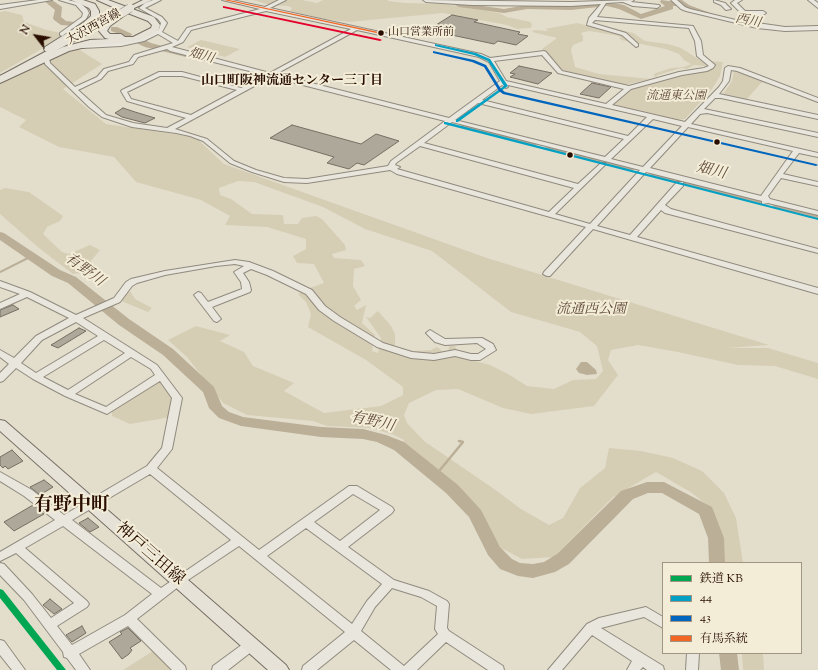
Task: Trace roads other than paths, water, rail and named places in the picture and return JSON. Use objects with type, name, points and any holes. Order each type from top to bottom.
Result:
[{"type":"highway","points":[[46,55],[95,17],[95,10],[92,6],[75,0]]},
{"type":"highway","points":[[90,0],[143,19],[150,24],[150,28],[143,33],[129,37],[115,37],[103,33],[104,27],[124,10]]},
{"type":"highway","points":[[46,55],[84,44],[134,39],[155,29],[156,25],[151,19],[101,0]]},
{"type":"highway","points":[[0,80],[55,53]]},
{"type":"main road","name":"大沢西宮線","points":[[0,76],[46,55],[140,0]]},
{"type":"main road","name":"大沢西宮線","points":[[0,80],[124,10],[146,0]]},
{"type":"main road","points":[[124,10],[149,0]]},
{"type":"main road","name":"神戸三田線","points":[[0,424],[280,670]]},
{"type":"street","points":[[0,7],[47,0]]},
{"type":"street","points":[[62,0],[78,4],[85,10],[86,13],[84,18],[62,34]]},
{"type":"street","points":[[83,46],[121,44],[136,41],[158,32],[163,28],[164,23],[162,20],[142,8],[147,4],[158,0]]},
{"type":"street","points":[[225,0],[469,53],[489,60],[544,53],[560,72],[629,88]]},
{"type":"street","points":[[74,89],[99,78],[106,70],[131,63],[136,56],[178,43],[189,29],[196,26],[267,8],[283,0]]},
{"type":"street","points":[[426,0],[453,2],[602,3],[628,0],[633,4],[648,7],[657,6]]},
{"type":"street","points":[[674,0],[683,8],[688,10],[775,28],[818,28]]},
{"type":"street","points":[[682,0],[688,5],[700,10],[738,20],[748,17],[738,3],[727,7],[716,1]]},
{"type":"street","points":[[811,0],[818,6]]},
{"type":"street","points":[[602,3],[592,18],[590,24],[624,34],[636,45]]},
{"type":"street","points":[[745,13],[763,13]]},
{"type":"street","points":[[592,18],[691,28],[698,41],[700,56],[712,65],[705,70],[681,73],[629,88],[608,106]]},
{"type":"street","points":[[168,130],[357,28]]},
{"type":"street","points":[[158,32],[178,43]]},
{"type":"street","points":[[164,48],[765,202],[818,219]]},
{"type":"street","points":[[46,55],[48,64],[95,109],[110,118],[132,125],[192,135],[205,140],[225,158],[239,166],[284,180],[315,181],[396,167]]},
{"type":"street","points":[[489,60],[504,84],[818,155]]},
{"type":"street","points":[[547,274],[699,112],[726,81],[728,68],[743,72],[818,100]]},
{"type":"street","points":[[191,117],[129,100],[124,91],[159,74],[182,74],[242,90]]},
{"type":"street","points":[[650,118],[608,106],[504,84],[422,144],[391,164],[400,172],[818,286]]},
{"type":"street","points":[[713,96],[721,96],[818,117]]},
{"type":"street","points":[[479,102],[629,138]]},
{"type":"street","points":[[699,112],[707,111],[818,136]]},
{"type":"street","points":[[552,214],[650,118]]},
{"type":"street","points":[[422,144],[579,187]]},
{"type":"street","points":[[796,151],[818,158]]},
{"type":"street","points":[[765,202],[764,196],[796,151]]},
{"type":"street","points":[[643,171],[680,184],[818,213]]},
{"type":"street","points":[[779,175],[818,184]]},
{"type":"street","points":[[633,236],[680,184]]},
{"type":"street","points":[[661,206],[668,210],[818,251]]},
{"type":"street","points":[[633,236],[818,291]]},
{"type":"street","points":[[0,379],[39,338],[50,330],[117,300],[129,284],[139,279],[195,267],[235,262],[270,273],[309,292],[322,308],[337,319],[386,347],[422,357],[441,357],[455,353],[480,357],[491,350],[490,346],[479,340],[445,342],[438,340],[430,333]]},
{"type":"street","points":[[206,306],[246,290],[245,282],[238,272],[251,266]]},
{"type":"street","points":[[0,284],[79,317],[104,336],[154,367],[177,398],[167,449],[151,469],[0,557]]},
{"type":"street","points":[[0,306],[27,294]]},
{"type":"street","points":[[198,296],[217,319]]},
{"type":"street","points":[[36,377],[104,336]]},
{"type":"street","points":[[0,353],[36,377],[68,394],[108,411],[161,376]]},
{"type":"street","points":[[68,394],[132,353]]},
{"type":"street","points":[[151,469],[400,670]]},
{"type":"street","points":[[0,476],[28,494],[160,594]]},
{"type":"street","points":[[258,556],[353,488],[388,510],[340,547]]},
{"type":"street","points":[[306,522],[390,583],[426,594],[443,604],[441,629],[445,635],[498,670]]},
{"type":"street","points":[[69,652],[129,619],[178,581],[239,540]]},
{"type":"street","points":[[16,547],[83,604],[48,625]]},
{"type":"street","points":[[0,567],[28,597],[84,670]]},
{"type":"street","points":[[308,670],[354,632],[371,604],[390,583]]},
{"type":"street","points":[[554,670],[591,628],[599,623],[646,612],[662,622]]},
{"type":"street","points":[[129,619],[180,670]]},
{"type":"street","points":[[591,628],[658,670]]},
{"type":"street","points":[[408,670],[445,635]]},
{"type":"street","points":[[0,645],[19,670]]},
{"type":"street","points":[[218,670],[251,645]]},
{"type":"street","points":[[692,654],[692,670]]},
{"type":"street","points":[[633,670],[641,660]]},
{"type":"waterway","name":"畑川","points":[[47,0],[59,9],[57,18],[64,23],[72,24]]},
{"type":"waterway","name":"西川","points":[[449,0],[459,5],[504,11],[527,7],[571,8],[607,4],[621,7],[641,17],[670,7],[664,2],[674,4]]},
{"type":"waterway","name":"西川","points":[[678,0],[686,7],[709,14]]},
{"type":"waterway","name":"畑川","points":[[114,29],[128,34]]},
{"type":"waterway","name":"畑川","points":[[139,41],[148,45],[186,55]]},
{"type":"waterway","name":"畑川","points":[[465,126],[534,143]]},
{"type":"waterway","name":"畑川","points":[[550,148],[631,168]]},
{"type":"waterway","name":"畑川","points":[[655,174],[759,201]]},
{"type":"waterway","name":"畑川","points":[[778,206],[818,216]]},
{"type":"waterway","name":"有野川","points":[[0,235],[56,273],[72,280],[124,322],[168,352],[209,390],[216,408],[224,415],[241,421],[321,432],[363,434],[381,438],[399,446],[452,489],[475,514],[494,551],[506,564],[518,569],[533,571],[549,567],[563,559],[627,495],[647,488],[664,487],[706,511],[716,538],[717,562]]},
{"type":"waterway","points":[[0,272],[32,256]]},
{"type":"waterway","points":[[435,476],[463,442],[459,441]]},
{"type":"waterway","name":"有野川","points":[[728,654],[730,670]]},
{"type":"rail line","name":"KB","points":[[0,592],[62,670]]},
{"type":"place","name":"山口営業所前","points":[[381,33]]},
{"type":"district","name":"山口町阪神流通センター三丁目","points":[[292,82]]},
{"type":"district","name":"有野中町","points":[[72,507]]},
{"type":"park label","name":"流通東公園","points":[[676,97]]},
{"type":"park label","name":"流通西公園","points":[[591,311]]}]
